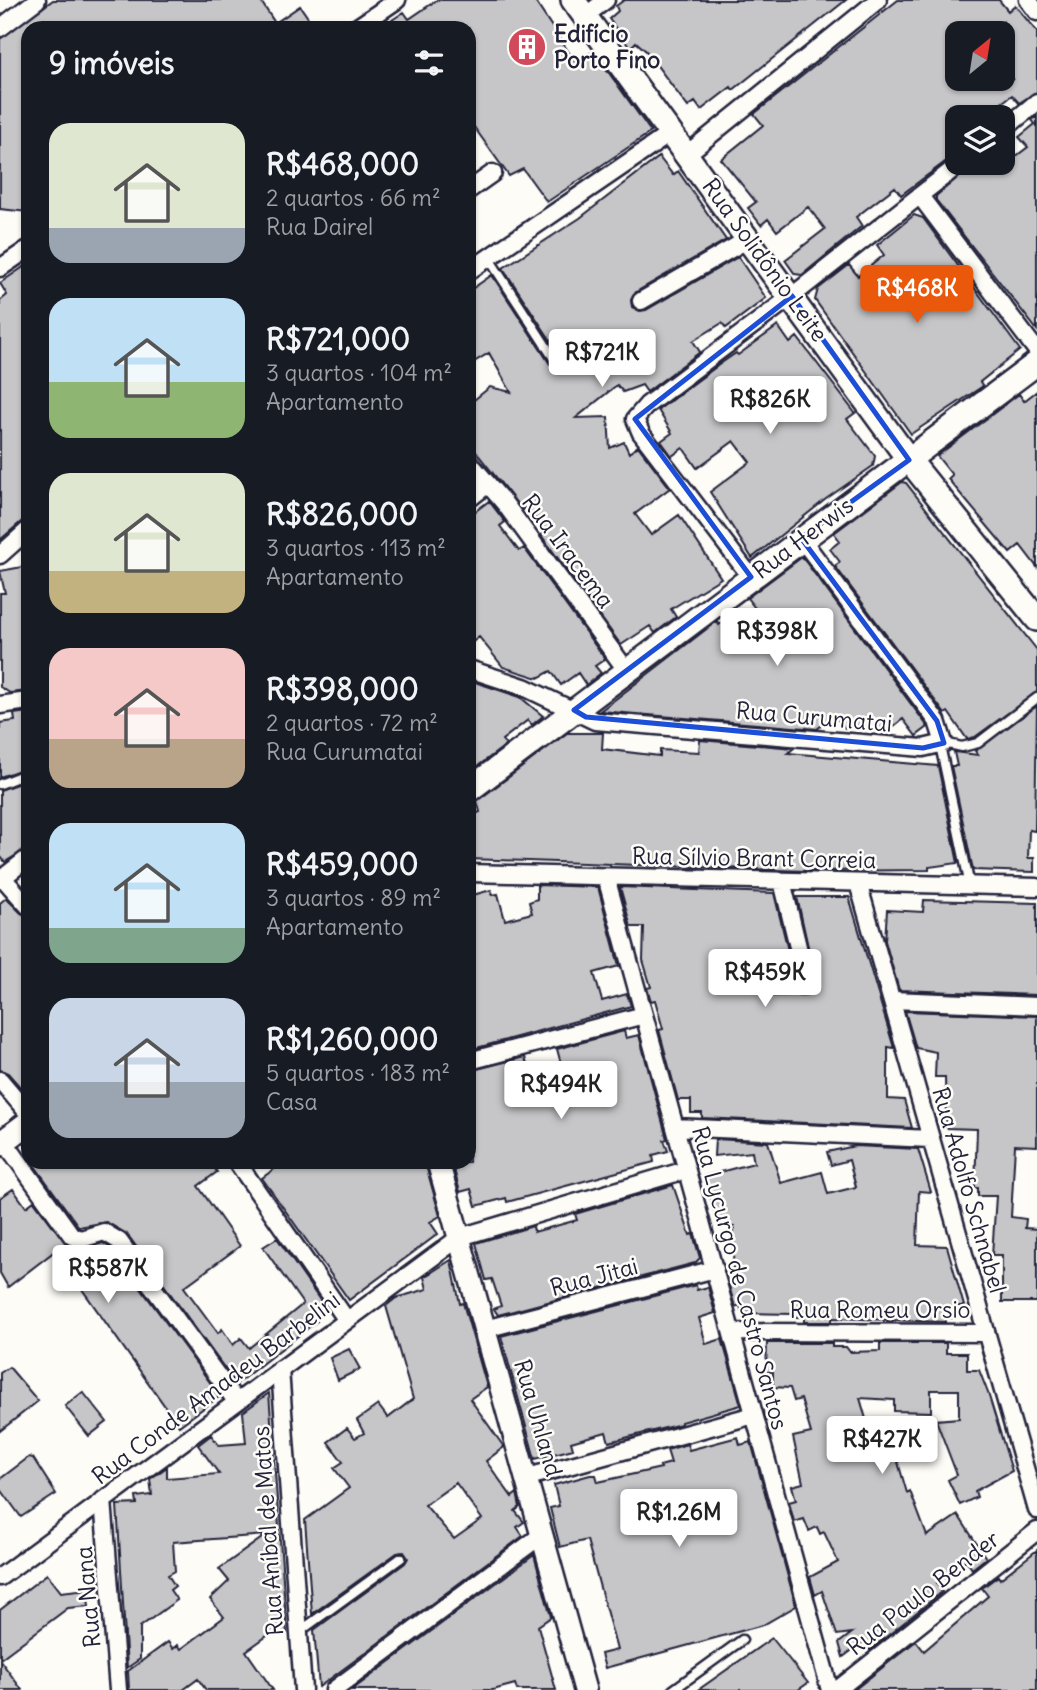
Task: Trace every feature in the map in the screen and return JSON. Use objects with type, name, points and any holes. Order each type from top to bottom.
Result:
[{"type":"main road","name":"Rua Solidônio Leite","points":[[579,8],[792,296],[909,460],[1037,619]]},
{"type":"main road","name":"Rua Herwis","points":[[476,784],[1037,363]]},
{"type":"main road","points":[[2,1143],[21,1128]]},
{"type":"street","points":[[0,28],[37,0]]},
{"type":"street","points":[[366,21],[397,0]]},
{"type":"street","points":[[579,8],[606,0]]},
{"type":"street","points":[[687,154],[878,0]]},
{"type":"street","points":[[1028,0],[1037,12]]},
{"type":"street","points":[[1015,120],[1037,102]]},
{"type":"street","points":[[476,266],[671,133]]},
{"type":"street","points":[[476,185],[493,173]]},
{"type":"street","points":[[751,576],[635,425],[638,414],[946,175]]},
{"type":"street","points":[[920,196],[1037,351]]},
{"type":"street","points":[[641,301],[750,239]]},
{"type":"street","points":[[0,268],[21,254]]},
{"type":"street","name":"Rua Iracema","points":[[476,470],[627,671]]},
{"type":"street","points":[[476,494],[488,485]]},
{"type":"street","points":[[2,553],[21,536]]},
{"type":"street","points":[[801,538],[937,722],[942,744]]},
{"type":"street","points":[[2,553],[21,550]]},
{"type":"street","name":"Rua Curumatai","points":[[476,670],[504,678],[595,721],[923,748],[942,744]]},
{"type":"street","points":[[0,705],[21,702]]},
{"type":"street","points":[[21,864],[2,879],[21,899]]},
{"type":"street","name":"Rua Sílvio Brant Correia","points":[[476,873],[1037,887]]},
{"type":"street","name":"Rua Lycurgo de Castro Santos","points":[[606,877],[830,1690]]},
{"type":"street","points":[[774,986],[802,985],[806,980],[782,881]]},
{"type":"street","name":"Rua Adolfo Schnabel","points":[[858,883],[986,1333],[1014,1420],[1037,1510]]},
{"type":"street","points":[[892,1000],[1037,1006]]},
{"type":"street","points":[[476,1059],[644,1015]]},
{"type":"street","points":[[0,1080],[21,1105]]},
{"type":"street","points":[[675,1128],[930,1139]]},
{"type":"street","points":[[2,1143],[21,1168]]},
{"type":"street","points":[[22,1169],[72,1236],[81,1239],[104,1232],[119,1241],[236,1401]]},
{"type":"street","points":[[242,1169],[346,1319]]},
{"type":"street","name":"Rua Uhland","points":[[440,1169],[528,1477],[585,1690]]},
{"type":"street","name":"Rua Conde Amadeu Barbelini","points":[[0,1577],[460,1237],[686,1170]]},
{"type":"street","name":"Rua Jitai","points":[[485,1329],[715,1269]]},
{"type":"street","name":"Rua Romeu Orsio","points":[[732,1332],[986,1333]]},
{"type":"street","name":"Rua Aníbal de Matos","points":[[280,1369],[303,1690]]},
{"type":"street","points":[[528,1477],[754,1415]]},
{"type":"street","name":"Rua Nana","points":[[103,1500],[118,1690]]},
{"type":"street","name":"Rua Paulo Bender","points":[[837,1690],[1037,1531]]},
{"type":"street","points":[[334,1690],[543,1534]]},
{"type":"lane","points":[[488,257],[555,360]]},
{"type":"lane","name":"Rua Curumatai","points":[[942,744],[961,747],[978,743],[1037,698]]},
{"type":"lane","points":[[942,744],[970,886]]},
{"type":"lane","points":[[0,784],[21,776]]},
{"type":"lane","points":[[297,1634],[401,1558]]},
{"type":"lane","points":[[673,1690],[742,1640]]},
{"type":"highlighted area","points":[[792,296],[909,460],[801,538],[937,721],[944,743],[923,748],[586,717],[574,710],[751,577],[635,419]]},
{"type":"building","points":[[53,0],[260,0],[274,21],[24,21]]},
{"type":"building","points":[[437,0],[534,0],[576,63],[590,53],[609,73],[651,132],[547,202],[523,169],[509,176],[476,130],[476,21],[390,21],[404,12],[409,19]]},
{"type":"building","points":[[624,0],[846,0],[733,90],[731,87],[701,110],[695,102],[688,107],[646,51],[636,42],[630,48],[609,19],[618,11],[616,6]]},
{"type":"building","points":[[898,0],[999,0],[1008,11],[1015,5],[1037,32],[1037,92],[1019,103],[1012,95],[999,105],[945,105],[945,162],[901,195],[895,187],[856,217],[862,226],[802,275],[795,274],[785,260],[825,229],[808,207],[777,231],[768,219],[761,225],[748,208],[756,202],[721,159],[763,125],[754,114]]},
{"type":"building","points":[[300,6],[310,21],[278,21]]},
{"type":"building","points":[[21,24],[21,211],[0,209],[0,39]]},
{"type":"building","points":[[1037,116],[1037,330],[936,200],[936,196],[961,175],[1015,175],[1015,157],[1028,147],[1019,137],[1035,124],[1032,120]]},
{"type":"building","points":[[659,157],[673,175],[678,171],[726,240],[636,292],[631,300],[632,307],[640,311],[646,310],[738,257],[766,298],[726,328],[722,323],[693,341],[700,352],[647,392],[642,385],[623,392],[617,385],[576,418],[608,417],[610,448],[624,442],[629,453],[638,446],[670,488],[635,514],[651,535],[679,515],[721,578],[671,609],[676,617],[655,633],[650,626],[621,645],[541,535],[545,532],[527,506],[522,510],[476,452],[476,398],[490,387],[511,392],[489,353],[476,361],[476,286],[492,275],[550,364],[559,365],[561,356],[503,268],[580,218]]},
{"type":"building","points":[[914,215],[923,218],[1020,350],[980,382],[983,386],[911,434],[815,300],[818,289],[849,265],[858,276],[884,255],[877,245]]},
{"type":"building","points":[[21,269],[21,522],[0,540],[0,301],[7,295],[0,283]]},
{"type":"building","points":[[778,326],[790,343],[797,337],[855,413],[847,419],[875,456],[873,466],[826,499],[752,558],[710,492],[750,462],[734,441],[697,468],[683,448],[672,456],[661,441],[672,433],[658,410],[720,364],[736,353],[738,355]]},
{"type":"building","points":[[1037,391],[1037,567],[1020,545],[1010,553],[948,479],[952,475],[937,456],[1019,394],[1024,401]]},
{"type":"building","points":[[902,482],[906,483],[1037,650],[1037,692],[975,737],[967,739],[948,712],[945,714],[835,566],[840,562],[830,549],[840,541],[834,533]]},
{"type":"building","points":[[489,501],[505,522],[500,526],[519,551],[524,548],[605,659],[595,666],[601,673],[586,685],[578,673],[561,685],[551,671],[538,678],[503,667],[479,637],[476,639],[476,511]]},
{"type":"building","points":[[802,557],[928,727],[916,736],[903,719],[885,733],[850,724],[845,728],[834,716],[817,729],[600,711],[717,621],[719,625],[725,620],[737,635],[762,617],[747,598]]},
{"type":"building","points":[[21,567],[21,692],[10,693],[0,687],[0,593],[5,593],[0,571]]},
{"type":"building","points":[[476,682],[520,697],[543,716],[532,725],[528,720],[502,740],[506,745],[476,768]]},
{"type":"building","points":[[1037,706],[1035,831],[1029,830],[1028,858],[1034,858],[1034,872],[973,870],[951,766],[957,766],[954,752],[978,755],[975,751]]},
{"type":"building","points":[[21,713],[21,770],[0,777],[0,723],[15,721],[14,714]]},
{"type":"building","points":[[567,733],[603,733],[602,749],[660,756],[660,750],[699,752],[700,740],[794,748],[788,753],[938,766],[958,863],[929,867],[929,870],[806,871],[476,859],[476,814],[480,812],[477,801]]},
{"type":"building","points":[[21,782],[21,852],[5,862],[0,856],[0,790]]},
{"type":"building","points":[[537,885],[598,887],[619,966],[594,973],[602,1001],[627,994],[631,1006],[476,1048],[476,894],[491,890],[492,895],[498,894],[505,920],[532,913],[529,902],[537,899]]},
{"type":"building","points":[[620,887],[774,893],[794,975],[773,976],[765,981],[765,991],[774,996],[806,995],[816,983],[797,897],[849,897],[894,1048],[888,1047],[888,1099],[904,1100],[912,1128],[702,1118],[702,1113],[691,1113],[691,1100],[678,1100],[659,1030],[663,1029],[655,1000],[651,1001],[647,988],[651,987],[643,960],[644,927],[631,927]]},
{"type":"building","points":[[6,898],[21,913],[21,1088],[8,1073],[0,1070],[0,903]]},
{"type":"building","points":[[924,900],[1037,903],[1037,995],[899,990],[885,941],[887,910],[923,912]]},
{"type":"building","points":[[905,1011],[1037,1016],[1037,1146],[1015,1145],[1011,1217],[1026,1219],[1025,1228],[1037,1229],[1037,1302],[1002,1302],[1002,1255],[992,1255],[996,1196],[978,1196],[978,1188],[975,1188],[977,1129],[946,1128],[945,1077],[935,1077],[936,1052],[916,1048]]},
{"type":"building","points":[[624,1031],[626,1038],[639,1035],[668,1151],[653,1155],[654,1162],[507,1202],[506,1198],[476,1206],[471,1189],[460,1192],[454,1169],[476,1169],[476,1069],[525,1057],[531,1081],[563,1071],[557,1049]]},
{"type":"building","points":[[715,1139],[768,1142],[781,1183],[822,1172],[828,1194],[856,1187],[849,1160],[831,1165],[827,1152],[855,1146],[918,1149],[931,1192],[919,1191],[917,1245],[947,1246],[964,1306],[954,1306],[954,1318],[946,1318],[946,1322],[832,1318],[832,1322],[804,1322],[804,1317],[793,1317],[794,1314],[742,1313],[740,1305],[735,1307],[728,1282],[733,1280],[730,1269],[733,1269],[734,1227],[719,1227],[705,1176],[754,1163],[752,1152],[714,1156]]},
{"type":"building","points":[[37,1169],[215,1169],[217,1172],[198,1186],[240,1246],[184,1287],[218,1333],[222,1329],[233,1345],[241,1338],[249,1348],[303,1304],[263,1247],[277,1238],[324,1306],[312,1314],[317,1321],[236,1384],[127,1234],[106,1222],[79,1227]]},
{"type":"building","points":[[274,1169],[427,1169],[440,1216],[430,1222],[438,1234],[349,1300],[262,1178]]},
{"type":"building","points":[[673,1185],[700,1258],[695,1263],[498,1315],[494,1309],[501,1306],[492,1279],[486,1280],[476,1243],[533,1226],[534,1232],[577,1220],[575,1214]]},
{"type":"building","points":[[13,1189],[26,1207],[34,1201],[68,1246],[83,1249],[103,1243],[112,1249],[220,1396],[179,1426],[55,1251],[8,1287],[0,1273],[0,1198]]},
{"type":"building","points":[[451,1260],[460,1304],[463,1303],[487,1387],[470,1399],[504,1447],[486,1461],[512,1497],[517,1493],[520,1507],[515,1511],[524,1522],[517,1527],[523,1536],[319,1687],[314,1630],[405,1563],[408,1558],[404,1552],[397,1553],[312,1614],[305,1520],[349,1488],[334,1468],[343,1462],[328,1442],[347,1428],[355,1438],[364,1433],[357,1420],[378,1405],[388,1418],[413,1399],[386,1306],[396,1298],[427,1289],[424,1277]],"holes":[[[456,1483],[482,1519],[454,1539],[425,1505]]]},
{"type":"building","points":[[696,1285],[697,1290],[708,1287],[715,1313],[699,1318],[706,1344],[722,1339],[741,1405],[681,1424],[609,1442],[606,1432],[571,1442],[573,1449],[535,1459],[501,1336]]},
{"type":"building","points":[[767,1343],[832,1343],[832,1347],[846,1347],[850,1352],[880,1351],[880,1343],[946,1343],[946,1353],[967,1353],[967,1370],[979,1370],[988,1393],[1012,1471],[975,1491],[977,1497],[960,1505],[948,1480],[957,1475],[936,1420],[959,1418],[959,1390],[931,1390],[931,1412],[894,1411],[894,1400],[860,1398],[870,1433],[888,1428],[907,1493],[910,1491],[927,1536],[958,1515],[986,1558],[972,1569],[966,1560],[937,1583],[942,1592],[870,1650],[863,1642],[843,1657],[839,1643],[852,1633],[837,1635],[822,1591],[815,1595],[810,1577],[838,1562],[824,1532],[820,1534],[817,1527],[809,1531],[804,1519],[794,1522],[789,1502],[796,1500],[792,1486],[803,1483],[793,1437],[811,1433],[801,1399],[794,1401],[790,1388],[773,1387],[773,1372],[766,1372]]},
{"type":"building","points":[[349,1349],[360,1369],[338,1380],[330,1358]]},
{"type":"building","points":[[9,1367],[38,1401],[0,1431],[0,1373]]},
{"type":"building","points":[[83,1392],[107,1422],[89,1436],[65,1406]]},
{"type":"building","points":[[269,1393],[287,1633],[270,1634],[246,1651],[273,1690],[206,1690],[198,1679],[183,1690],[129,1690],[128,1671],[168,1642],[173,1649],[178,1645],[181,1649],[224,1617],[210,1599],[229,1581],[219,1569],[266,1535],[173,1542],[175,1571],[168,1575],[175,1586],[170,1590],[177,1600],[140,1627],[140,1659],[127,1668],[117,1505],[137,1504],[136,1497],[152,1495],[150,1479],[167,1467],[167,1478],[219,1474],[198,1445],[211,1435],[219,1445],[246,1443],[243,1412]]},
{"type":"building","points":[[738,1437],[740,1445],[751,1442],[796,1606],[763,1625],[605,1668],[601,1654],[617,1650],[587,1540],[560,1547],[550,1508],[559,1506],[554,1485],[590,1475],[596,1475],[598,1482],[661,1468],[660,1466],[671,1463],[667,1450],[687,1444],[689,1450]]},
{"type":"building","points":[[29,1457],[33,1458],[56,1494],[21,1517],[0,1488],[0,1479]]},
{"type":"building","points":[[1037,1550],[1037,1690],[854,1690],[916,1641],[924,1651],[988,1596],[982,1588],[998,1576],[1000,1579]]},
{"type":"building","points":[[534,1555],[551,1617],[538,1626],[556,1690],[517,1690],[515,1684],[493,1690],[352,1690]]},
{"type":"building","points":[[47,1574],[61,1592],[87,1589],[89,1606],[68,1608],[0,1659],[0,1610]]},
{"type":"building","points":[[772,1638],[808,1683],[798,1690],[698,1690]]},
{"type":"building","points":[[0,1660],[22,1690],[0,1690]]},
{"type":"place","name":"Edifício Porto Fino","points":[[527,47]]}]
